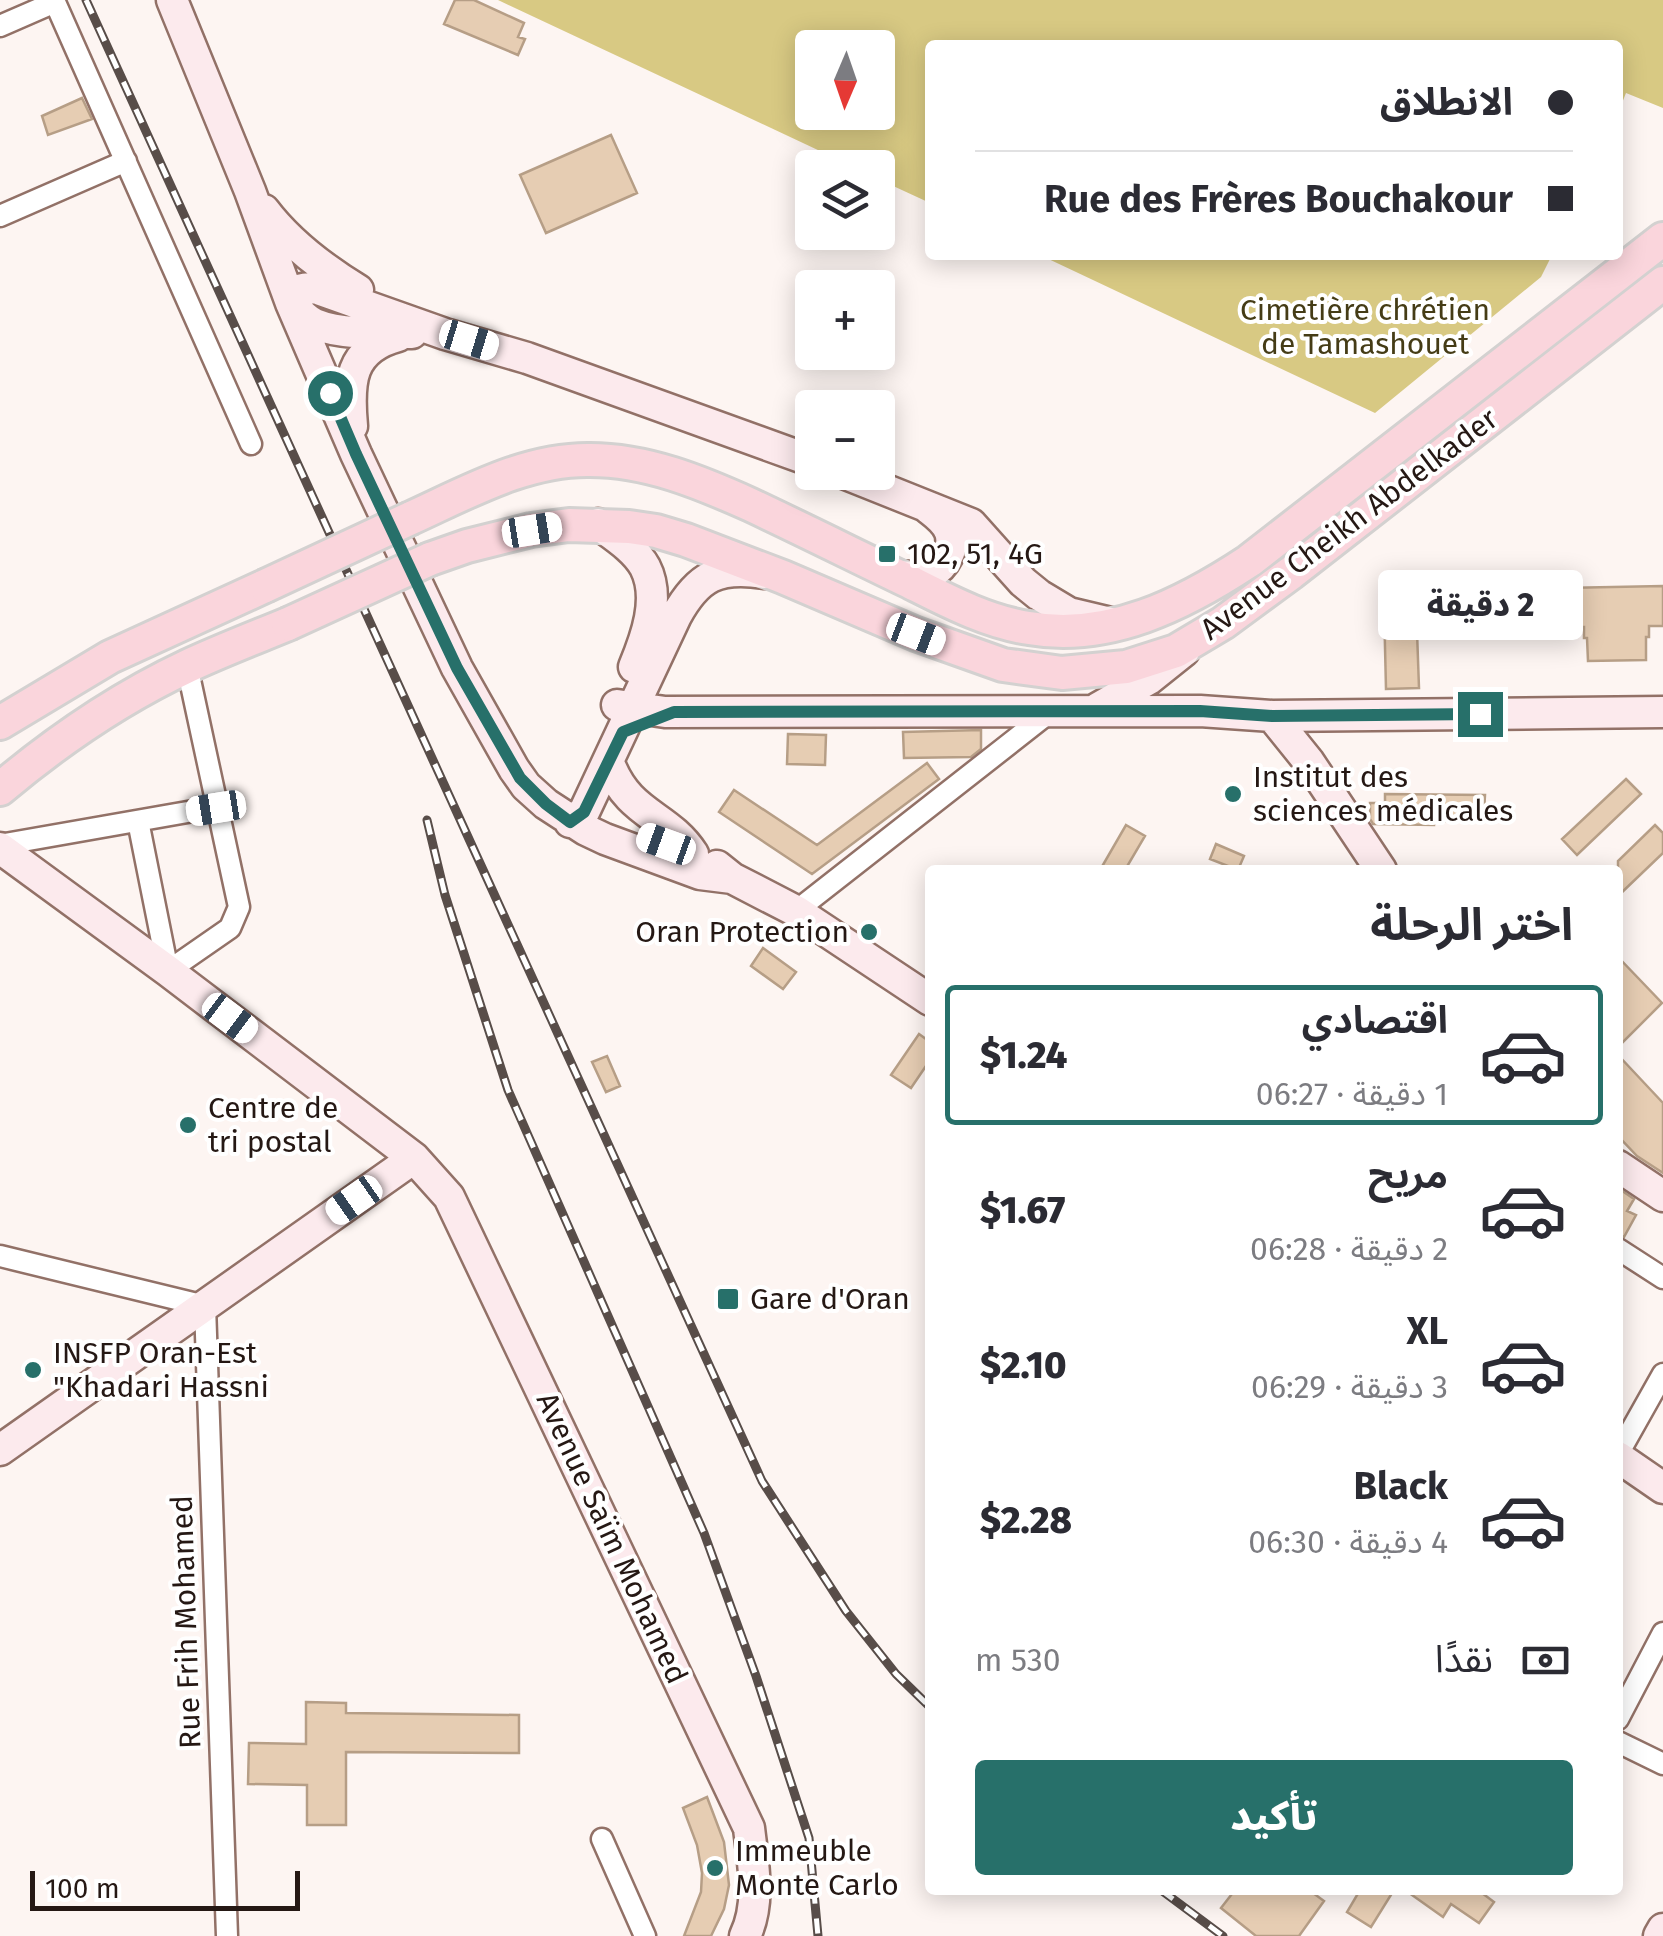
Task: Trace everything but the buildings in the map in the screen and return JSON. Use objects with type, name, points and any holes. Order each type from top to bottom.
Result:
[{"type":"main road","name":"Avenue Cheikh Abdelkader","points":[[0,723],[110,657],[477,488],[553,462],[628,463],[714,488],[976,612],[1028,628],[1088,630],[1118,624],[1166,608],[1249,561],[1663,238]]},
{"type":"main road","name":"Avenue Cheikh Abdelkader","points":[[0,789],[91,720],[187,666],[430,560],[506,536],[569,524],[656,531],[784,576],[1003,665],[1062,673],[1126,667],[1196,641],[1291,573],[1663,283]]},
{"type":"street","points":[[172,0],[250,190],[291,303],[356,454],[457,668],[508,758],[605,840],[716,878],[732,878]]},
{"type":"street","points":[[0,26],[54,1],[251,444]]},
{"type":"street","points":[[0,216],[126,161]]},
{"type":"street","points":[[250,190],[277,226],[319,264],[372,298],[445,334]]},
{"type":"street","points":[[291,303],[298,290],[318,288],[795,455]]},
{"type":"street","points":[[291,303],[306,319],[328,328],[445,334]]},
{"type":"street","points":[[356,454],[350,399],[356,364],[377,344],[412,333]]},
{"type":"street","points":[[886,490],[971,524],[1023,582],[1054,605],[1118,624]]},
{"type":"street","points":[[898,576],[929,575],[946,558],[950,532],[926,506]]},
{"type":"street","points":[[575,813],[608,764],[649,622],[650,582],[645,568],[598,524]]},
{"type":"street","points":[[575,813],[692,592],[718,572],[784,576]]},
{"type":"street","points":[[1196,641],[1180,664],[1178,681],[1182,698],[1200,711]]},
{"type":"street","points":[[1090,711],[1149,679],[1196,641]]},
{"type":"street","points":[[138,821],[168,971],[230,928],[239,907],[187,666]]},
{"type":"street","points":[[796,911],[1050,712]]},
{"type":"street","points":[[624,715],[1663,712]]},
{"type":"street","points":[[1272,716],[1308,762],[1377,865]]},
{"type":"street","points":[[1308,762],[1312,716]]},
{"type":"street","points":[[608,764],[628,798],[676,833],[693,854]]},
{"type":"street","points":[[0,847],[216,808]]},
{"type":"street","points":[[575,813],[715,864],[732,878],[796,911],[925,997]]},
{"type":"street","name":"Avenue Saïm Mohamed","points":[[0,847],[414,1158],[450,1197],[750,1828],[755,1878],[750,1925],[745,1936]]},
{"type":"street","points":[[0,1450],[414,1158]]},
{"type":"street","points":[[1623,1169],[1663,1196]]},
{"type":"street","points":[[1623,1251],[1663,1278]]},
{"type":"street","points":[[0,1256],[205,1306]]},
{"type":"street","name":"Rue Frih Mohamed","points":[[205,1306],[227,1936]]},
{"type":"street","points":[[1623,1447],[1663,1374]]},
{"type":"street","points":[[1623,1460],[1663,1488]]},
{"type":"street","points":[[1623,1709],[1663,1632]]},
{"type":"street","points":[[1623,1744],[1663,1764]]},
{"type":"street","points":[[602,1839],[645,1936]]},
{"type":"street","points":[[1659,1936],[1663,1929]]},
{"type":"green space","points":[[498,0],[1663,0],[1663,108],[1626,93],[1623,100],[1623,40],[925,40],[925,201],[895,187],[895,150],[818,150]]},
{"type":"green space","name":"Cimetière chrétien de Tamashouet","points":[[1051,260],[1550,260],[1541,277],[1375,413]]},
{"type":"railway","points":[[86,0],[762,1481],[846,1611],[896,1674],[925,1702]]},
{"type":"railway","points":[[427,820],[445,895],[508,1090],[704,1533],[756,1676],[809,1838],[818,1936]]},
{"type":"railway","points":[[1168,1895],[1223,1936]]},
{"type":"place","name":"102, 51, 4G","points":[[887,554]]},
{"type":"place","name":"Institut des sciences médicales","points":[[1233,794]]},
{"type":"place","name":"Oran Protection","points":[[869,932]]},
{"type":"place","name":"Centre de tri postal","points":[[188,1125]]},
{"type":"place","name":"Gare d'Oran","points":[[728,1299]]},
{"type":"place","name":"INSFP Oran-Est \"Khadari Hassni","points":[[33,1370]]},
{"type":"place","name":"Immeuble Monte Carlo","points":[[715,1868]]},
{"type":"route","points":[[330,393],[457,668],[520,778],[570,822],[584,812],[623,732],[674,712],[1480,714]]}]
